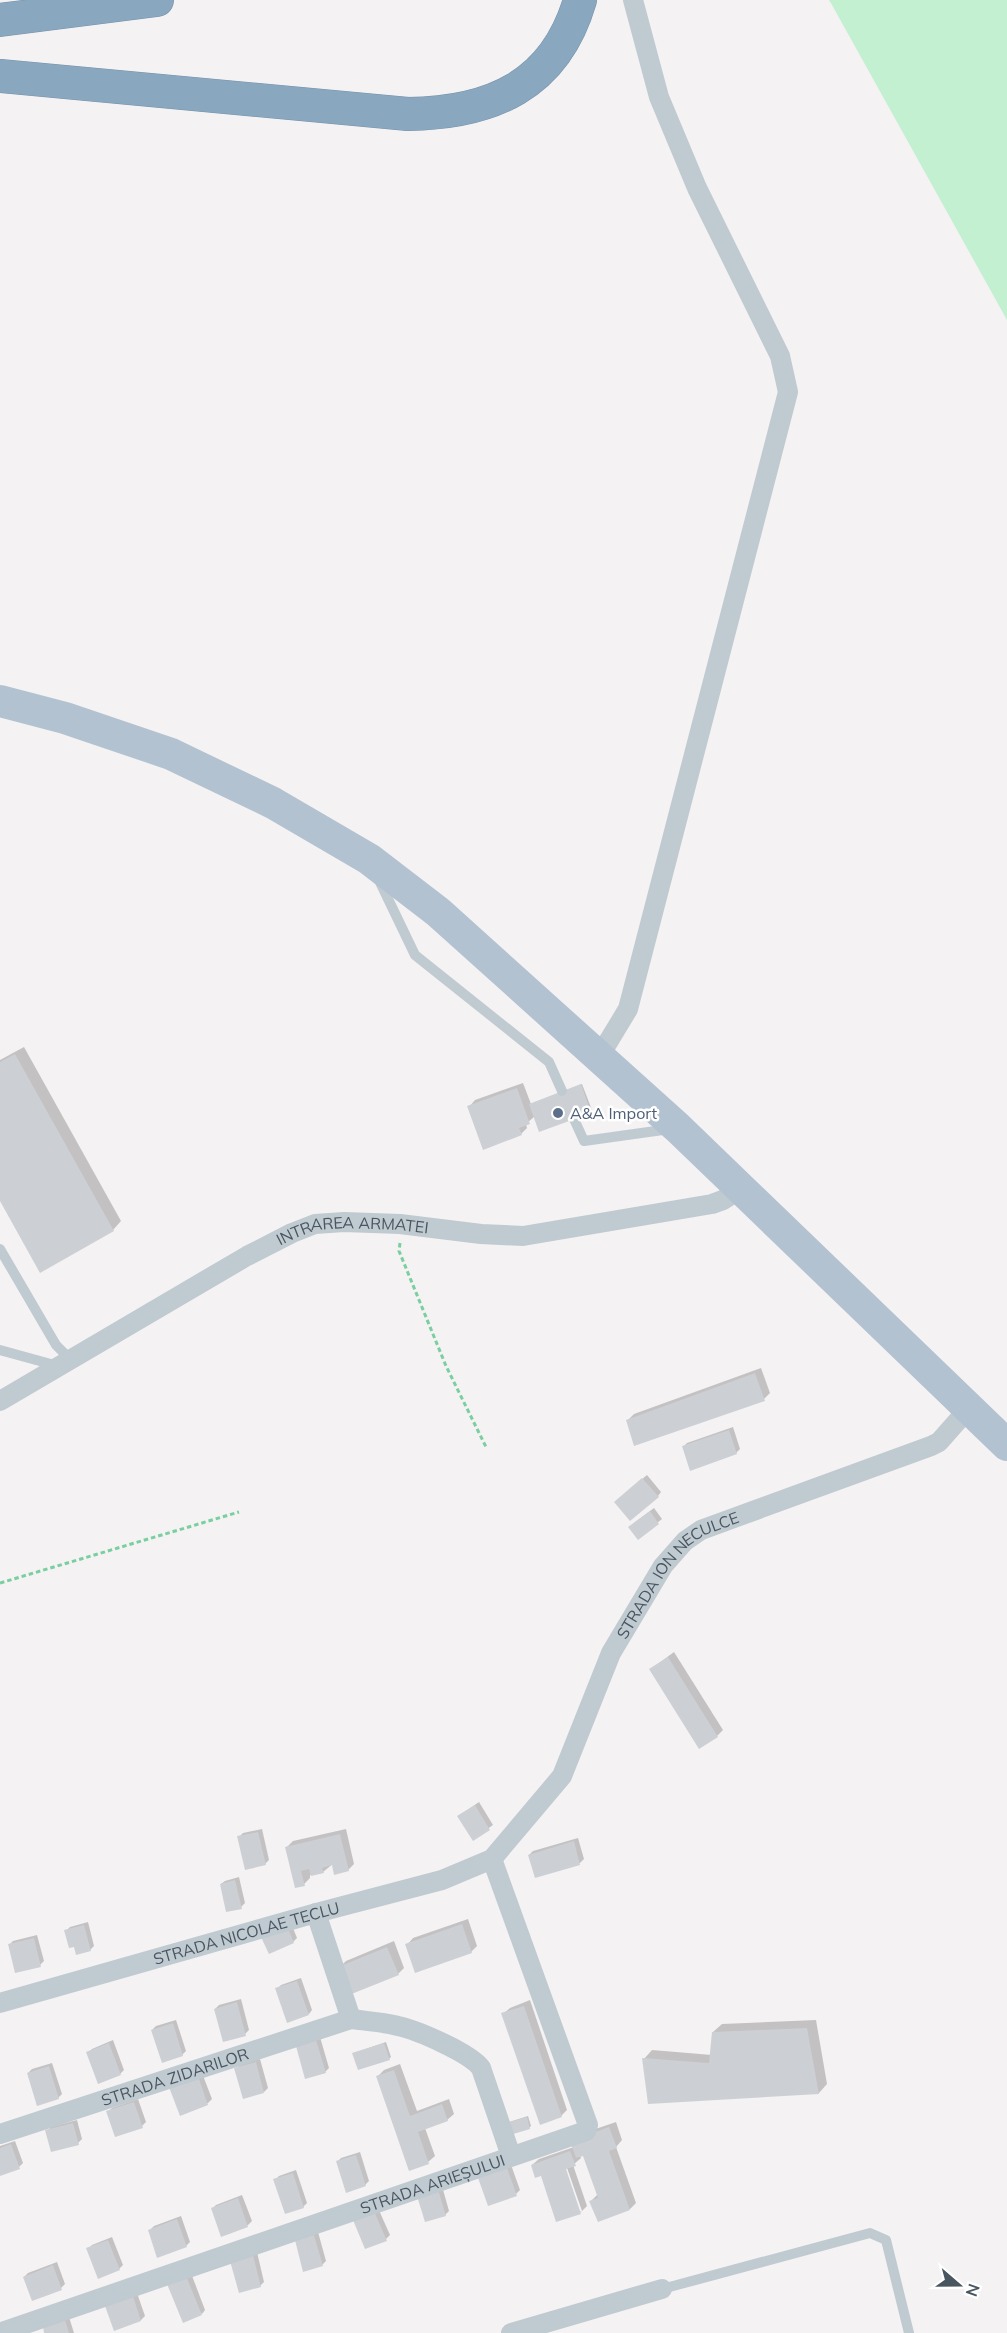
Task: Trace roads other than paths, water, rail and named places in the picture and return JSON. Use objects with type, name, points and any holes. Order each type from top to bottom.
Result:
[{"type":"highway","points":[[0,20],[157,0]]},
{"type":"highway","points":[[0,76],[408,114],[435,114],[464,110],[491,102],[520,88],[542,69],[563,42],[576,16],[580,0]]},
{"type":"main road","points":[[0,701],[65,718],[171,754],[273,803],[369,859],[438,912],[678,1128],[1007,1445]]},
{"type":"street","points":[[599,1057],[628,1010],[788,392],[780,356],[697,188],[659,97],[633,0]]},
{"type":"street","name":"INTRAREA ARMATEI","points":[[0,1401],[247,1256],[315,1224],[344,1222],[400,1224],[481,1234],[524,1236],[712,1204],[740,1189]]},
{"type":"street","name":"STRADA ION NECULCE","points":[[492,1859],[562,1776],[611,1653],[663,1566],[685,1541],[701,1530],[931,1446],[939,1442],[969,1408]]},
{"type":"street","name":"STRADA NICOLAE TECLU","points":[[0,2003],[316,1913],[442,1880],[492,1859]]},
{"type":"street","name":"STRADA ARIEȘULUI","points":[[4,2328],[586,2131],[588,2125],[492,1859]]},
{"type":"street","points":[[316,1913],[351,2019]]},
{"type":"street","name":"STRADA ZIDARILOR","points":[[0,2134],[351,2019],[398,2026],[430,2038],[476,2061],[481,2068],[511,2156]]},
{"type":"street","points":[[511,2333],[662,2289]]},
{"type":"lane","points":[[369,859],[416,955],[549,1062],[562,1091]]},
{"type":"lane","points":[[574,1119],[584,1141],[678,1128]]},
{"type":"lane","points":[[0,1249],[56,1345],[64,1363]]},
{"type":"lane","points":[[0,1350],[64,1363]]},
{"type":"lane","points":[[662,2289],[870,2233],[886,2240],[909,2333]]},
{"type":"place","name":"A&A Import","points":[[558,1113]]}]
